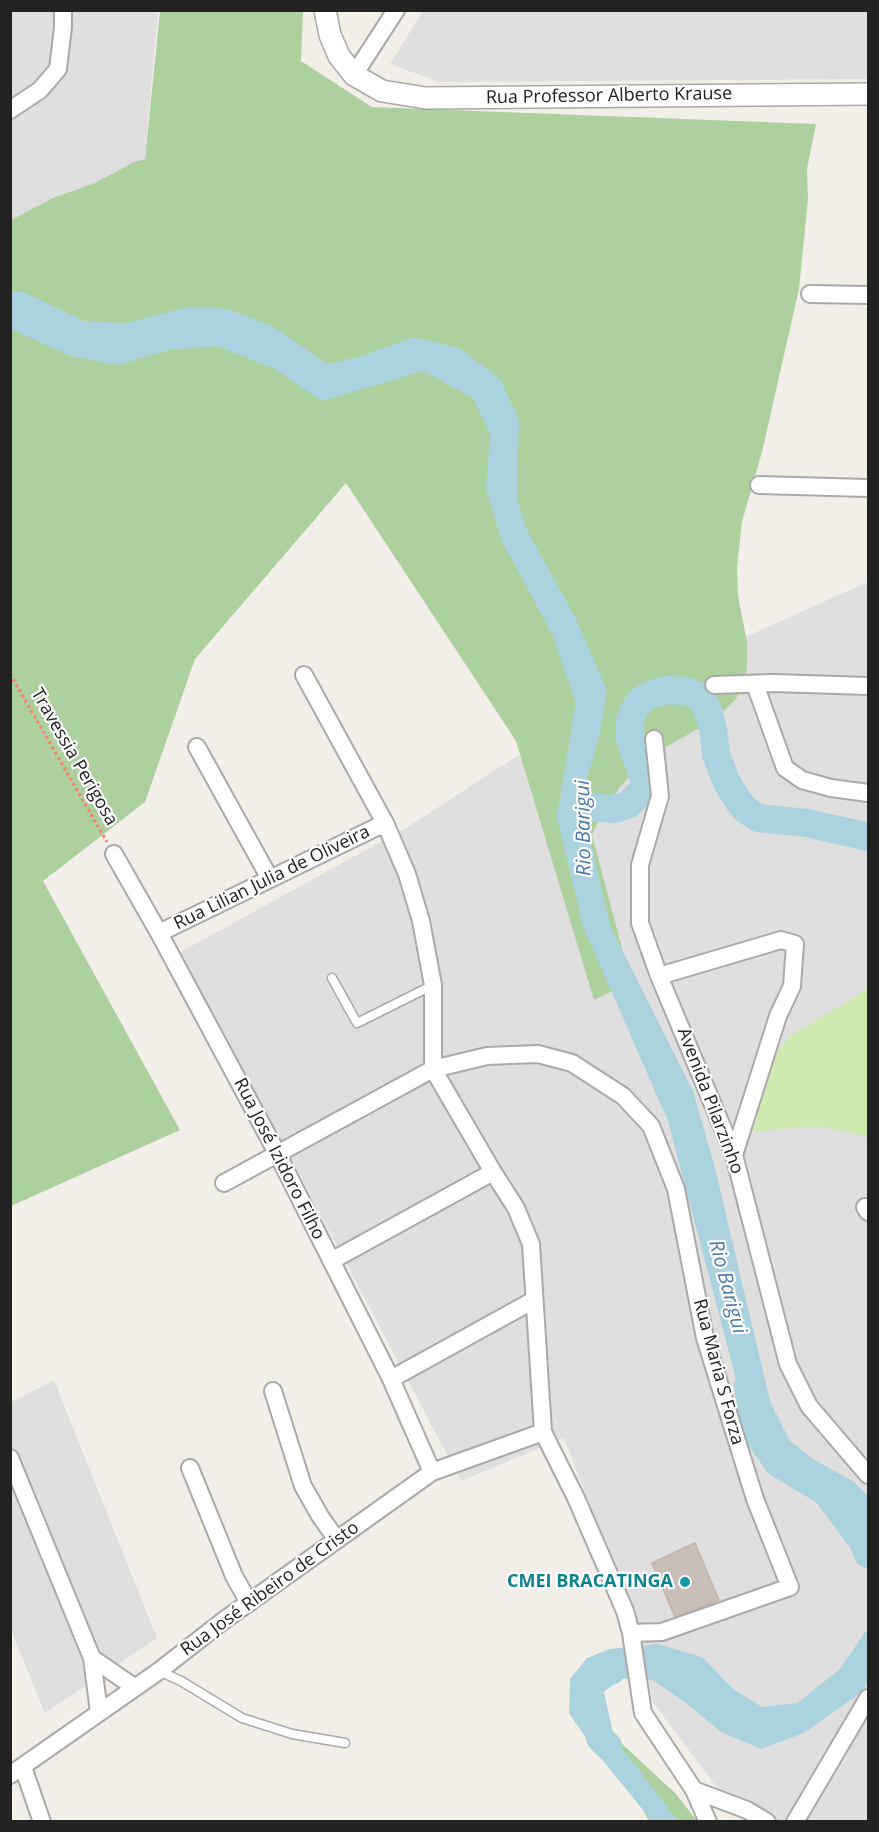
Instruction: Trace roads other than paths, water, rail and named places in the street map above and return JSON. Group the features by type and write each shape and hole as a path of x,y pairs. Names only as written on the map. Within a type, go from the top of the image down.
{"street":[{"path":"10,110 40,90 58,69 63,10"},
{"path":"325,10 330,35 339,57 354,75 396,10"},
{"name":"Rua Professor Alberto Krause","path":"354,75 382,91 426,99 868,94"},
{"path":"810,294 868,295"},
{"path":"759,485 868,488"},
{"path":"304,675 385,823 408,874 422,921 433,985 433,1070 516,1208 531,1244 543,1432 576,1498 625,1611 643,1713 694,1790 708,1821"},
{"path":"714,685 773,683 868,686"},
{"path":"755,684 784,768 802,780 831,788 868,793"},
{"name":"Avenida Pilarzinho","path":"654,739 660,796 640,865 640,923 659,976 734,1155 788,1364 809,1406 868,1475"},
{"path":"197,747 270,879"},
{"name":"Rua Lilian Julia de Oliveira","path":"159,933 385,823"},
{"name":"Rua José Izidoro Filho","path":"114,854 277,1153 391,1379 432,1472"},
{"path":"659,976 781,940 795,944 792,986 778,1016 734,1155"},
{"name":"Rua Maria S Forza","path":"433,1070 487,1056 538,1054 572,1063 623,1095 651,1126 676,1189 705,1338 755,1499 790,1587 662,1632 631,1637"},
{"path":"224,1183 433,1070"},
{"path":"331,1261 493,1172"},
{"path":"391,1379 534,1300"},
{"path":"273,1391 303,1486 337,1540"},
{"name":"Rua José Ribeiro de Cristo","path":"16,1771 159,1671 249,1603 432,1472 543,1432"},
{"path":"10,1458 92,1658 99,1712"},
{"path":"190,1468 234,1576 249,1603"},
{"path":"92,1658 134,1687"},
{"path":"795,1821 868,1698"},
{"path":"16,1771 42,1821"},
{"path":"694,1790 747,1810 767,1821"}],"lane":[{"path":"332,978 357,1023 433,985"},
{"path":"159,1671 181,1681 242,1718 292,1734 345,1743"}],"water":[{"path":"11,292 23,292 84,321 126,323 188,307 228,309 274,327 327,364 362,356 414,337 459,348 500,379 519,420 517,500 526,528 576,619 607,690 600,733 586,783 592,847 610,926 693,1091 715,1168 770,1401 790,1441 813,1459 854,1482 868,1496 868,1542 835,1490 771,1452 744,1409 668,1121 583,926 557,817 576,703 552,634 501,539 486,488 490,434 473,398 423,371 322,401 273,368 217,346 169,350 118,365 71,356 11,329"},
{"path":"868,1628 868,1681 863,1691 804,1733 761,1749 721,1732 653,1680 608,1678 586,1701 678,1821 652,1821 595,1751 569,1713 570,1679 587,1658 610,1649 658,1644 702,1657 733,1689 762,1707 797,1703 839,1670"}],"waterway":[{"path":"581,807 616,809 629,804 635,798 645,782 630,739 630,720 634,710 641,700 652,694 666,690 687,691 701,698 707,708 713,728 716,755 727,783 746,810 758,818 807,823 868,837"},
{"name":"Rio Barigui","path":"748,1386 754,1429 778,1463 826,1492 863,1542 868,1554"},
{"name":"Rio Barigui","path":"608,1746 600,1738 588,1686 611,1671"}],"place":[{"name":"CMEI BRACATINGA","path":"685,1582"}]}
